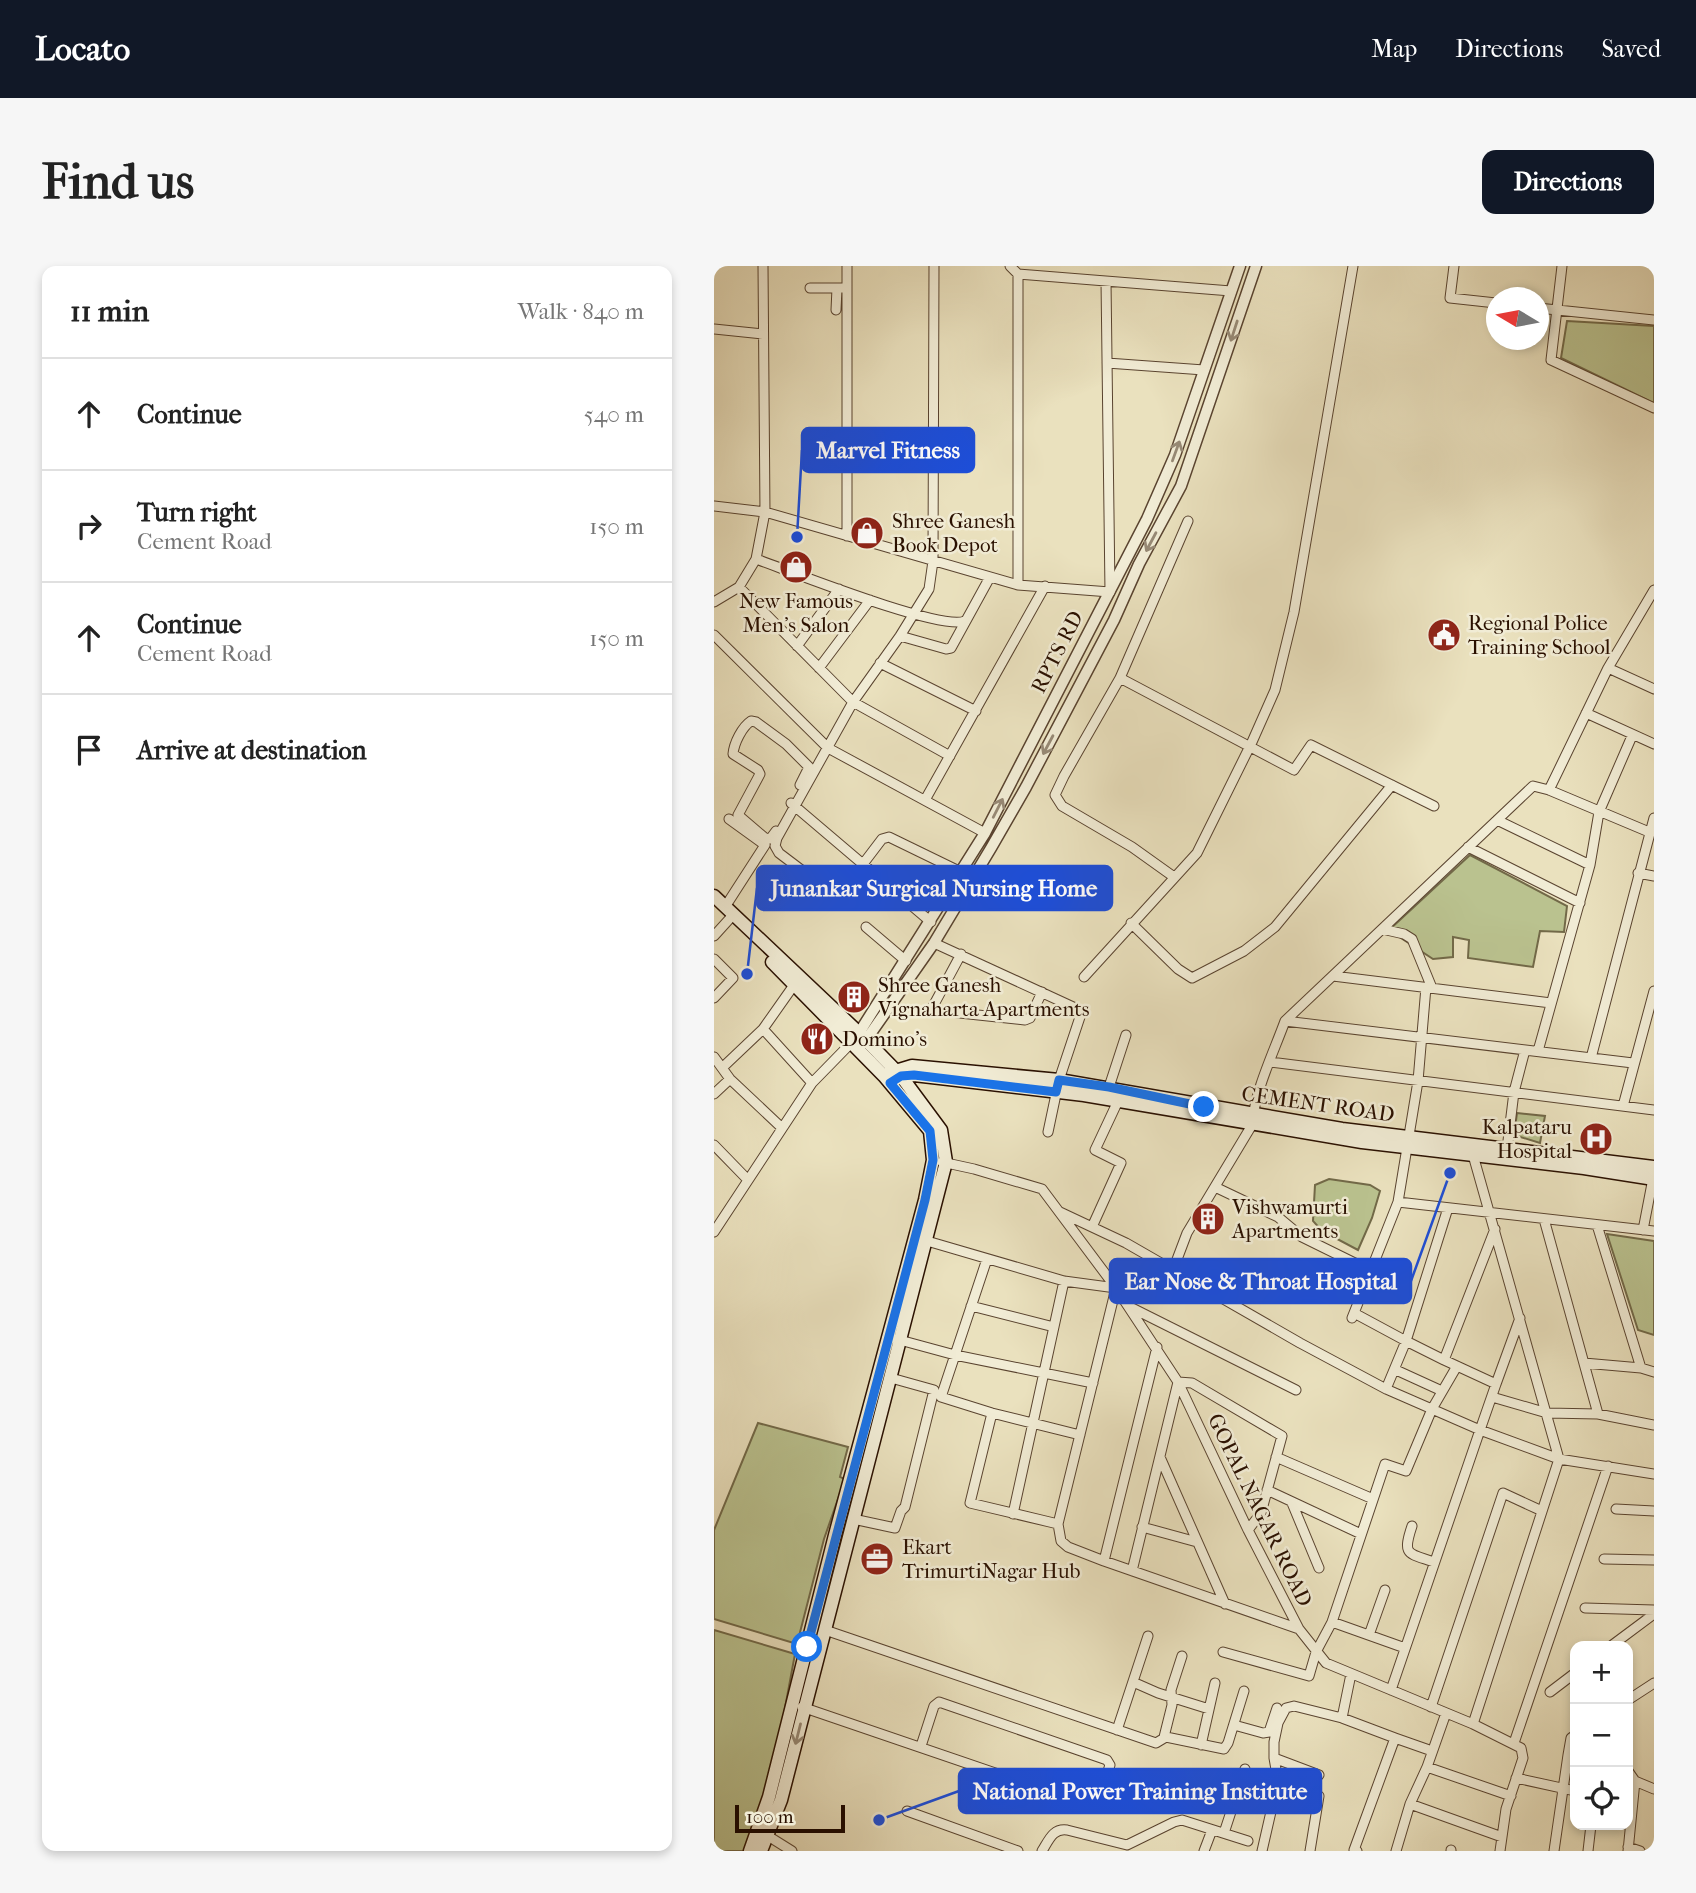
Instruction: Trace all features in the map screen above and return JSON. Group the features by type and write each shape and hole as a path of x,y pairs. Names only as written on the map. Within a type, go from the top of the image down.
{"main road":[{"path":"714,896 725,912 794,985 859,1038"},
{"path":"725,912 859,1038 942,1130 927,1241 835,1535 781,1800 761,1851"},
{"name":"CEMENT ROAD","path":"893,1076 912,1066 1058,1086 1118,1101 1408,1142 1473,1155 1653,1174"},
{"name":"CEMENT ROAD","path":"1058,1086 1109,1087 1252,1119"},
{"name":"CEMENT ROAD","path":"1408,1142 1507,1149 1653,1174"},
{"path":"750,1851 825,1630 891,1378 895,1339 925,1200 939,1161"}],"street":[{"path":"714,602 739,587 757,559 765,512 763,266"},
{"path":"836,310 846,266"},
{"path":"809,774 809,767 786,744 751,721 746,725 733,754 760,774 738,815 765,838 774,836 853,702 915,614 929,589 933,561 934,266"},
{"path":"1010,266 1018,274 1231,291"},
{"name":"RPTS RD","path":"859,1038 985,833 1147,519 1175,455 1240,266"},
{"path":"715,1226 812,1083 859,1038 934,943 1026,787 1181,486 1256,266"},
{"path":"1084,977 1197,852 1275,690 1294,612 1353,266"},
{"path":"1454,266 1450,298 1486,302"},
{"path":"1562,266 1551,360 1654,408"},
{"path":"1018,274 1018,585"},
{"path":"714,506 765,512 1018,585 1110,592 1106,281"},
{"path":"810,288 842,288"},
{"path":"842,288 847,536"},
{"path":"1549,309 1654,320"},
{"path":"714,329 763,334"},
{"path":"1107,363 1204,370"},
{"path":"1174,877 1132,847 1062,806 1055,795 1063,776 1120,678 1188,521"},
{"path":"757,559 915,614 953,624 965,621"},
{"path":"900,636 946,649 951,648 990,577"},
{"path":"925,800 1045,586"},
{"path":"739,587 853,702 950,756"},
{"path":"797,646 839,589"},
{"path":"1549,790 1608,668 1652,596"},
{"path":"819,668 870,600"},
{"path":"714,635 828,748 985,833"},
{"path":"880,663 976,710"},
{"path":"1608,668 1654,690"},
{"path":"1120,678 1294,770 1311,745 1434,806"},
{"path":"1586,713 1654,744"},
{"path":"1538,1051 1590,866 1600,812 1632,736"},
{"path":"1131,923 1178,969 1192,978 1206,972 1244,951 1275,926 1392,785"},
{"path":"1173,1270 1187,1233 1252,1119 1285,1021 1533,786 1549,790 1649,832"},
{"path":"793,804 931,922"},
{"path":"793,804 775,846 779,853 812,878"},
{"path":"793,804 931,922"},
{"path":"1591,1058 1654,818"},
{"path":"714,936 725,912 765,845 729,819"},
{"path":"1497,820 1590,866"},
{"path":"863,864 882,839 889,837 961,872"},
{"path":"1468,847 1580,903"},
{"path":"1638,873 1654,876"},
{"path":"866,927 906,961"},
{"path":"1382,929 1404,934 1412,939 1429,988 1420,1037 1418,1081 1398,1202 1353,1316 1496,1384"},
{"path":"934,943 1082,1011 1058,1086 1048,1132"},
{"path":"961,954 931,1010 1025,1020 1030,1018 1042,992"},
{"path":"714,959 733,978 714,998"},
{"path":"1333,976 1551,1003"},
{"path":"723,1066 763,1029 794,985"},
{"path":"1623,1106 1654,991"},
{"path":"1285,1021 1633,1063"},
{"path":"763,1029 812,1083"},
{"path":"1109,1087 1126,1035"},
{"path":"1507,1149 1514,1092 1525,1050"},
{"path":"714,1057 730,1079 782,1128"},
{"path":"1270,1062 1654,1110"},
{"path":"714,1094 730,1079"},
{"path":"1091,1227 1121,1163 1095,1150 1118,1101"},
{"path":"714,1145 748,1180"},
{"path":"1473,1155 1559,1459 1473,1724"},
{"name":"GOPAL NAGAR ROAD","path":"939,1161 1042,1189 1059,1211 1129,1306 1178,1382 1248,1530 1299,1629 1326,1663 1514,1743"},
{"path":"1643,1230 1653,1174"},
{"path":"1215,1187 1279,1217 1302,1237 1371,1271"},
{"path":"1398,1202 1654,1231"},
{"path":"1386,1389 1406,1341 1448,1208"},
{"path":"1059,1211 1126,1243 1386,1389 1480,1430 1559,1459 1654,1474"},
{"path":"1544,1219 1598,1414"},
{"path":"1597,1225 1641,1368"},
{"path":"1444,1360 1495,1229"},
{"path":"927,1241 1064,1281 1116,1288 1058,1524 1061,1541 1068,1547 1104,1561 1299,1629"},
{"path":"987,1259 942,1397 992,1413 1080,1435"},
{"path":"1013,1514 1064,1281"},
{"path":"971,1306 1054,1327"},
{"path":"1129,1306 1296,1390"},
{"path":"1391,1690 1520,1318"},
{"path":"895,1339 955,1355 1093,1383"},
{"path":"1104,1561 1157,1347"},
{"path":"1584,1363 1641,1368 1654,1372"},
{"path":"1223,1652 1306,1676 1311,1674 1316,1651 1332,1622 1385,1464 1406,1471 1432,1409 1457,1366"},
{"path":"1396,1370 1441,1391"},
{"path":"853,1519 894,1528 901,1510 905,1507 934,1390 891,1378"},
{"path":"1132,1571 1178,1382 1192,1383 1282,1436 1261,1513 1248,1530"},
{"path":"1492,1397 1547,1413 1598,1414 1654,1425"},
{"path":"992,1413 970,1503 1058,1524"},
{"path":"1160,1457 1225,1604"},
{"path":"1276,1457 1373,1499"},
{"path":"1500,1851 1523,1752 1514,1743 1608,1466"},
{"path":"1267,1490 1361,1534"},
{"path":"1431,1707 1503,1493 1542,1511"},
{"path":"1292,1503 1319,1568"},
{"path":"1616,1509 1654,1511"},
{"path":"1412,1526 1406,1543 1407,1549 1412,1554 1434,1562"},
{"path":"1142,1527 1197,1542"},
{"path":"1604,1559 1654,1560"},
{"path":"1369,1635 1385,1590"},
{"path":"1585,1608 1654,1612"},
{"path":"1617,1641 1654,1612"},
{"path":"1332,1622 1405,1648"},
{"path":"825,1630 1156,1743 1164,1737 1171,1690 1181,1656"},
{"path":"1117,1730 1148,1636"},
{"path":"1342,1718 1351,1674"},
{"path":"1550,1692 1570,1677"},
{"path":"1133,1682 1209,1709"},
{"path":"1201,1745 1215,1683"},
{"path":"1633,1697 1654,1683"},
{"path":"1164,1737 1224,1749 1244,1691"},
{"path":"799,1706 1092,1806 1097,1805 1110,1765 1107,1760 942,1702 933,1706 921,1746"},
{"path":"1262,1851 1278,1781 1274,1758 1278,1723 1286,1708 1293,1706 1342,1718 1432,1751"},
{"path":"1234,1725 1263,1733 1269,1732 1277,1708"},
{"path":"1396,1851 1410,1804 1427,1767 1446,1713"},
{"path":"1357,1851 1354,1850 1395,1738"},
{"path":"1274,1758 1319,1775"},
{"path":"1554,1851 1563,1788 1570,1763"},
{"path":"1427,1767 1511,1796"},
{"path":"1224,1833 1245,1769"},
{"path":"1516,1778 1570,1790"},
{"path":"1640,1851 1628,1849 1634,1781 1654,1789"},
{"path":"1310,1851 1319,1796"},
{"path":"1410,1804 1502,1837"},
{"path":"906,1811 1018,1851"},
{"path":"1042,1851 1052,1834 1062,1829 1127,1845 1174,1822 1182,1821 1248,1842"},
{"path":"1204,1851 1212,1830"},
{"path":"1588,1851 1590,1830"},
{"path":"768,1836 792,1851"}],"green space":[{"path":"1567,321 1654,326 1654,403 1561,358"},
{"path":"1470,855 1567,906 1564,932 1540,931 1533,967 1468,958 1469,940 1453,937 1453,957 1433,959 1389,930"},
{"path":"1517,1113 1545,1116 1540,1143 1514,1135"},
{"path":"1329,1179 1370,1185 1380,1191 1358,1250 1322,1231 1313,1221 1315,1185"},
{"path":"1607,1234 1654,1241 1654,1335 1638,1330"},
{"path":"758,1423 848,1447 840,1477 845,1479 824,1539 797,1644 714,1619 714,1530"},
{"path":"714,1630 795,1654 777,1751 746,1851 714,1851"}],"place":[{"name":"Shree Ganesh Book Depot","path":"867,533"},
{"name":"Marvel Fitness","path":"797,537"},
{"name":"New Famous Men's Salon","path":"796,567"},
{"name":"Regional Police Training School","path":"1444,635"},
{"name":"Junankar Surgical Nursing Home","path":"747,974"},
{"name":"Shree Ganesh Vignaharta Apartments","path":"854,997"},
{"name":"Domino's","path":"817,1039"},
{"name":"Kalpataru Hospital","path":"1596,1139"},
{"name":"Ear Nose & Throat Hospital","path":"1450,1173"},
{"name":"Vishwamurti Apartments","path":"1208,1219"},
{"name":"Ekart TrimurtiNagar Hub","path":"877,1559"},
{"name":"National Power Training Institute","path":"879,1820"}],"route":[{"path":"807,1647 925,1200 933,1160 930,1131 890,1083 901,1076 914,1075 1056,1092 1059,1080 1109,1087 1204,1107"}]}
